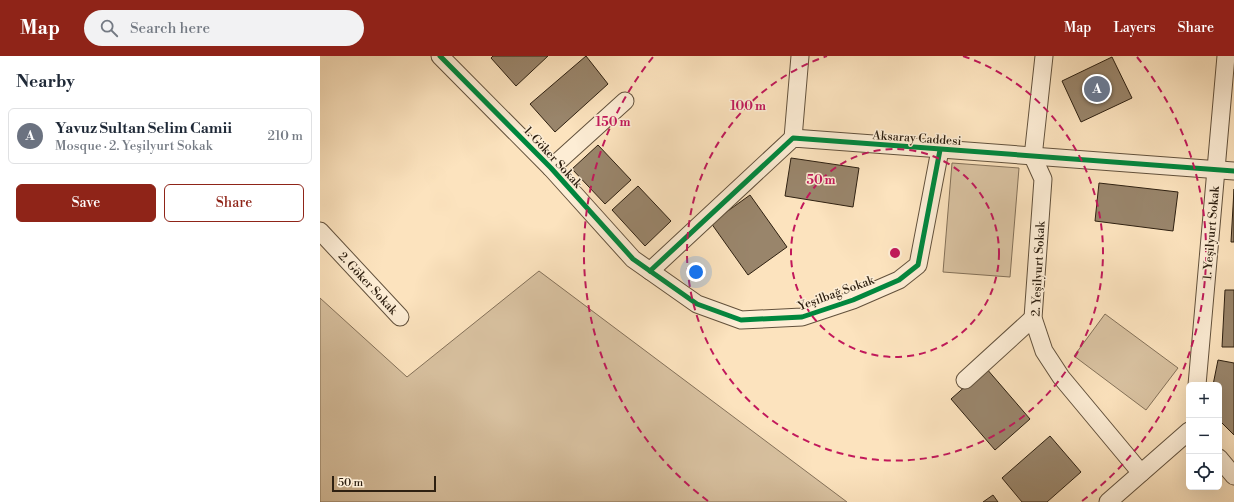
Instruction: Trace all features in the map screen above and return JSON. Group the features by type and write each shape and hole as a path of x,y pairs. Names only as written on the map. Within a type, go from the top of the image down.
{"street":[{"name":"1. Göker Sokak","path":"440,56 551,168 633,259 650,271"},
{"path":"650,271 793,138 800,56"},
{"path":"1033,157 1044,56"},
{"name":"1. Yeşilyurt Sokak","path":"1197,382 1226,56"},
{"path":"551,168 625,101"},
{"name":"Aksaray Caddesi","path":"793,138 1234,171"},
{"name":"Yeşilbağ Sokak","path":"650,271 697,304 741,320 802,317 853,300 899,280 918,265 940,150"},
{"name":"2. Yeşilyurt Sokak","path":"1033,157 1043,179 1033,318 1044,351 1060,377 1141,473"},
{"name":"2. Göker Sokak","path":"320,231 400,317"},
{"path":"965,380 1033,318"},
{"path":"1108,502 1186,434"},
{"path":"1222,462 1234,476"}],"shaded area":[{"path":"952,163 1019,168 1010,277 943,272"},
{"path":"539,271 847,502 320,502 320,298 407,377"},
{"path":"1105,314 1178,368 1146,410 1074,356"}],"building":[{"path":"493,56 548,56 516,86 491,58"},
{"path":"586,56 608,84 555,132 530,104"},
{"path":"1112,57 1132,98 1081,122 1062,81"},
{"path":"598,145 631,180 605,204 572,169"},
{"path":"791,158 859,168 853,207 785,196"},
{"path":"1099,183 1178,192 1173,231 1095,221"},
{"path":"638,186 671,221 645,246 612,210"},
{"path":"1234,189 1234,242 1231,242"},
{"path":"750,195 787,247 748,275 711,223"},
{"path":"1225,290 1234,290 1234,347 1222,347"},
{"path":"1218,360 1234,363 1234,435 1222,423 1222,382 1214,382"},
{"path":"986,368 1030,419 995,450 951,399"},
{"path":"1050,436 1081,472 1047,502 1022,502 1002,478"},
{"path":"993,495 998,502 983,502"}],"cycle path":[{"path":"440,56 551,168 633,259 697,304 741,320 802,317 853,300 899,280 918,265 940,150"},
{"path":"650,271 793,138 1234,171"}],"place":[{"name":"Yavuz Sultan Selim Camii","path":"1097,89"}]}
